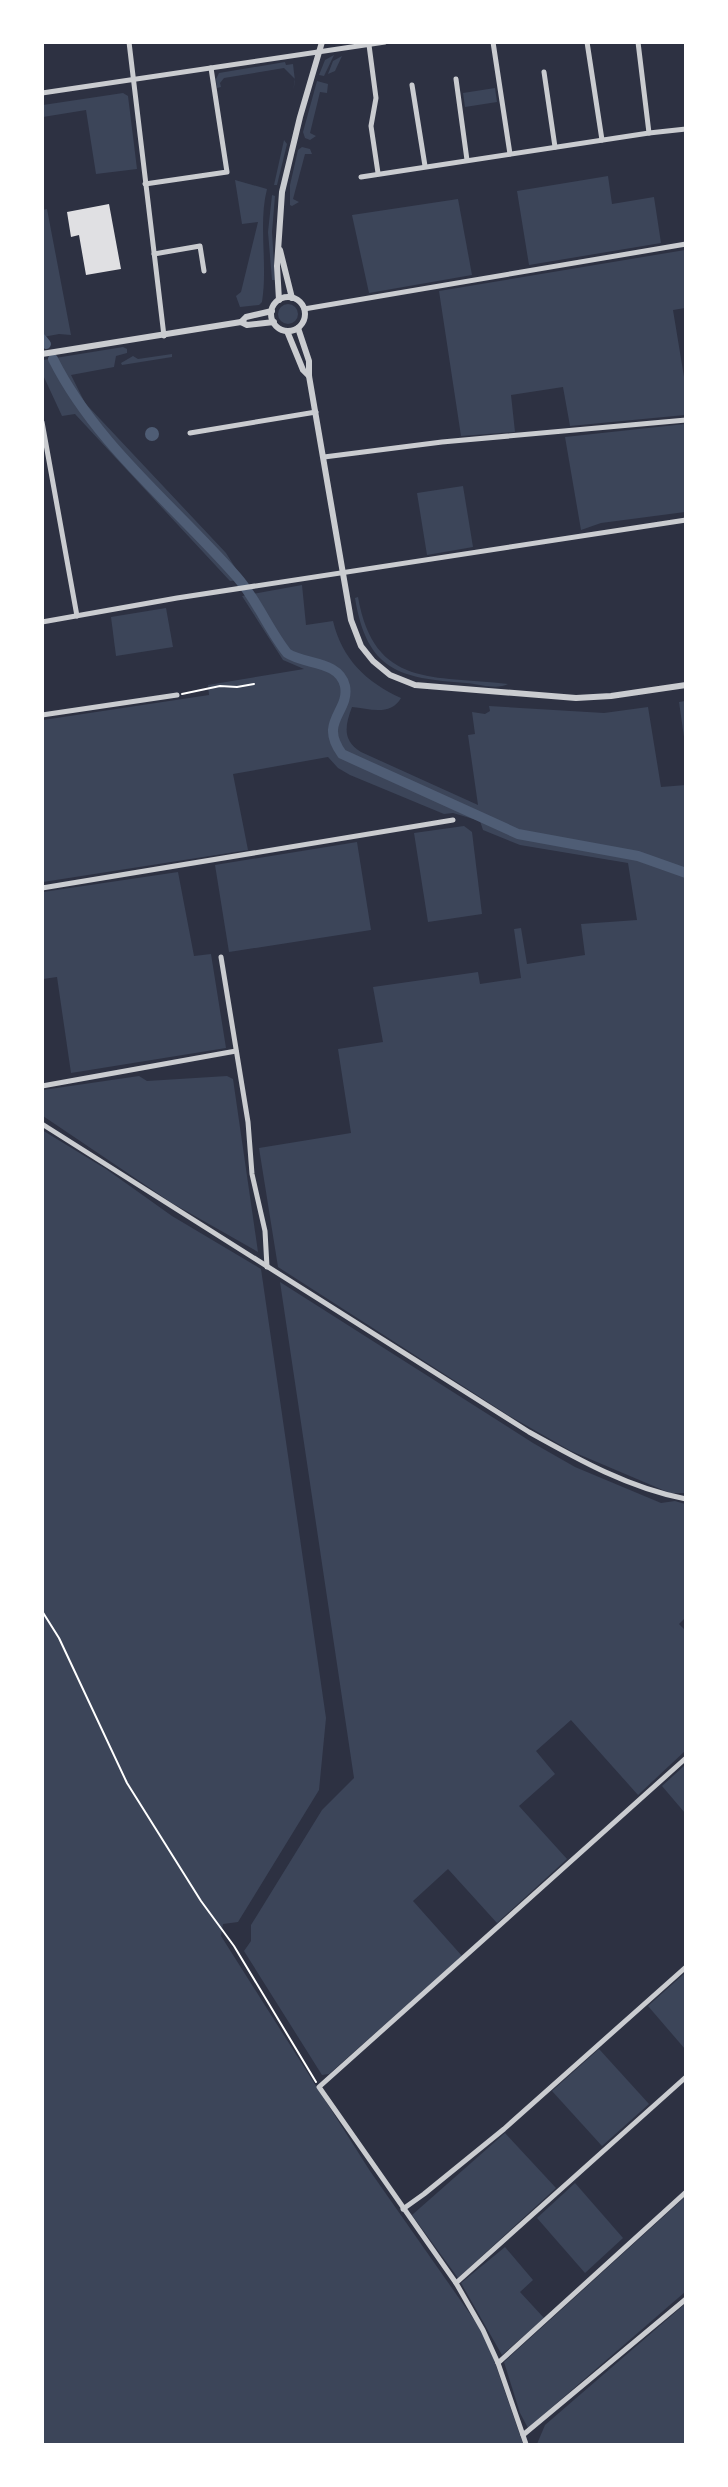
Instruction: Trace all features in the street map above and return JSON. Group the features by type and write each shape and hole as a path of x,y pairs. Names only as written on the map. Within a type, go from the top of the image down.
{"street":[{"path":"128,42 164,336"},
{"path":"42,354 164,336 241,322 246,318 272,312 280,300 277,266 279,247 278,219 283,186 322,42"},
{"path":"42,93 319,52 352,45 385,42"},
{"path":"493,42 510,154"},
{"path":"587,42 602,140"},
{"path":"638,42 649,133"},
{"path":"368,45 376,98 371,126 378,173"},
{"path":"145,184 227,172 211,68"},
{"path":"544,72 555,147"},
{"path":"456,79 468,160"},
{"path":"412,85 424,166"},
{"path":"362,177 424,166 686,129"},
{"path":"304,309 686,244"},
{"path":"154,254 200,246 204,271"},
{"path":"279,247 292,298"},
{"path":"272,312 277,327 287,331 298,328 304,320 304,309 298,300 292,298 280,300"},
{"path":"241,322 247,325 274,322"},
{"path":"298,328 309,361 309,376 351,620 361,646 381,669 406,682 432,688 576,698 611,696 686,685"},
{"path":"287,331 303,370 309,376"},
{"path":"190,433 316,412"},
{"path":"324,457 442,442 686,420"},
{"path":"42,422 77,616"},
{"path":"42,622 239,588 686,520"},
{"path":"42,715 177,695"},
{"path":"42,888 453,820"},
{"path":"221,957 248,1122 252,1174 265,1231 267,1267"},
{"path":"42,1086 236,1051"},
{"path":"42,1124 486,1406 569,1454 622,1480 673,1497 686,1499"},
{"path":"526,2444 498,2363 483,2330 456,2283 319,2087 500,1927 686,1758"},
{"path":"403,2209 504,2129 686,1967"},
{"path":"456,2283 686,2077"},
{"path":"498,2363 686,2192"},
{"path":"523,2435 686,2299"}],"path":[{"path":"177,695 220,686 237,687 254,684"},
{"path":"42,1611 67,1654 127,1783 201,1901 234,1946 319,2087"}],"shaded area":[{"path":"334,55 324,76 319,75 325,60"},
{"path":"342,56 335,71 328,74 333,61"},
{"path":"285,62 286,65 293,64 295,79 284,68 224,78 220,83 221,87 217,88 216,79 219,73"},
{"path":"317,81 328,84 327,93 320,92 310,133 316,136 310,140 305,138 303,132"},
{"path":"495,88 497,102 465,107 463,93"},
{"path":"123,93 128,96 137,169 96,174 86,110 43,117 43,105"},
{"path":"284,140 287,144 277,185 274,185"},
{"path":"302,147 310,149 312,154 305,154 293,199 299,202 292,206 290,205 290,185 298,150"},
{"path":"608,176 612,204 654,197 661,243 529,265 517,191"},
{"path":"235,180 267,189 263,216 264,288 262,302 259,305 240,307 236,296 241,292 258,222 242,224"},
{"path":"272,195 275,196 272,232 275,280 272,280 268,232"},
{"path":"458,199 472,275 369,293 352,215"},
{"path":"47,209 71,335 59,334 43,337 42,210"},
{"path":"685,250 685,308 673,310 685,383 685,415 570,426 563,387 511,395 515,432 461,436 439,291"},
{"path":"288,304 295,307 298,314 295,321 288,324 281,321 278,314 281,307"},
{"path":"123,347 127,349 127,353 116,356 114,367 71,375 85,403 226,553 243,580 230,581 75,414 62,416 43,375 43,360"},
{"path":"172,354 172,357 122,365 121,363 133,356 138,359"},
{"path":"685,424 685,512 601,523 581,530 565,437"},
{"path":"149,427 155,427 159,434 155,441 149,441 145,437 145,431"},
{"path":"463,486 473,547 427,555 417,493"},
{"path":"302,585 306,625 333,621 342,647 357,668 377,685 401,698 397,704 386,709 373,710 352,707 347,726 348,737 351,743 361,752 478,805 468,735 475,734 472,712 485,714 490,711 489,706 604,713 648,707 661,787 686,785 685,1493 670,1493 571,1451 508,1415 278,1267 259,1148 351,1133 338,1049 383,1042 373,987 478,972 480,984 521,978 514,929 521,928 527,964 585,955 581,924 637,920 628,863 520,845 483,830 480,821 453,813 444,814 350,775 338,768 328,757 233,774 248,850 43,882 43,720 209,695 208,685 304,669 283,660 242,596"},
{"path":"358,597 366,627 378,648 393,663 411,672 432,677 508,684 493,687 422,678 390,666 378,656 368,641 360,622 355,598"},
{"path":"166,608 173,647 116,656 111,617"},
{"path":"686,701 685,744 679,702"},
{"path":"464,826 472,832 482,914 428,922 414,833"},
{"path":"357,842 371,930 229,952 215,865"},
{"path":"178,872 194,956 211,954 226,1048 71,1073 57,977 43,979 43,892"},
{"path":"139,1076 147,1081 227,1076 233,1079 258,1252 172,1203 43,1116 43,1090"},
{"path":"42,1130 106,1169 172,1216 261,1269 326,1718 319,1790 238,1922 223,1924 221,1936 370,2171 482,2331 523,2444 43,2444"},
{"path":"280,1282 533,1443 575,1467 661,1503 675,1501 685,1504 685,1618 679,1624 686,1631 685,1751 638,1795 571,1720 536,1751 555,1774 519,1806 567,1859 497,1923 448,1869 413,1901 462,1956 329,2074 322,2075 244,1951 251,1941 251,1925 322,1810 354,1778"},
{"path":"685,1765 685,1813 662,1786"},
{"path":"685,1973 685,2049 648,2006"},
{"path":"599,2049 649,2104 602,2146 552,2091"},
{"path":"505,2133 556,2188 458,2278 412,2215"},
{"path":"575,2183 623,2238 585,2273 537,2218"},
{"path":"685,2197 685,2292 528,2428 520,2413 504,2362"},
{"path":"505,2247 533,2280 520,2292 544,2318 502,2355 461,2283"},
{"path":"685,2304 685,2444 537,2444 545,2425"}],"building":[{"path":"109,204 121,269 86,275 79,235 71,237 67,212"}],"waterway":[{"path":"42,339 46,344"},
{"path":"53,359 91,419 114,447 237,577 287,653 302,660 328,667 341,678 345,686 345,695 336,717 333,733 335,743 342,754 518,834 638,856 686,873"}]}
